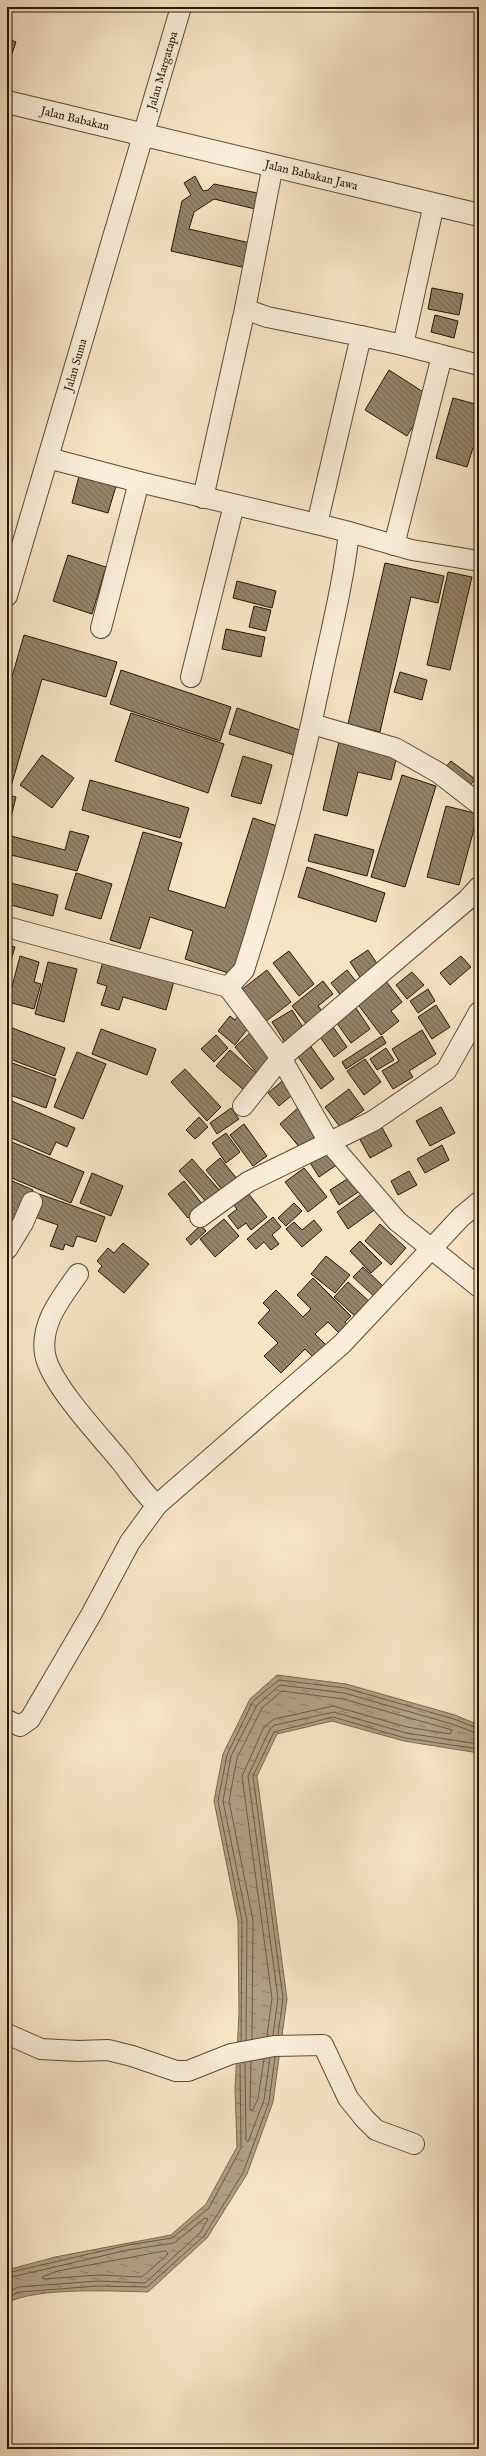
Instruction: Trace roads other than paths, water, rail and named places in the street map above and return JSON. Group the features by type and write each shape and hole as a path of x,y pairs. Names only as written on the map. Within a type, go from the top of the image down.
{"street":[{"name":"Jalan Margatapa","path":"144,134 181,7"},
{"name":"Jalan Babakan","path":"7,102 144,134"},
{"name":"Jalan Babakan Jawa","path":"144,134 479,215"},
{"name":"Jalan Suma","path":"7,596 15,539 48,458 144,134"},
{"path":"203,498 245,309 273,165"},
{"path":"403,345 434,204"},
{"path":"245,309 267,317 403,345 479,365"},
{"path":"317,524 361,336"},
{"path":"394,545 442,356"},
{"path":"48,458 203,498 349,532 394,545 479,561"},
{"path":"101,628 138,482"},
{"path":"191,678 234,505"},
{"path":"228,987 244,970 287,827 312,724 345,565 349,532"},
{"path":"312,724 395,748 439,773 479,804"},
{"path":"243,1106 281,1058 456,910 479,887"},
{"path":"7,927 228,987 281,1058 330,1142 397,1221 434,1249 479,1287"},
{"path":"200,1217 248,1182 373,1121 446,1071 479,1012"},
{"path":"7,1249 23,1223 32,1202"},
{"path":"7,1720 20,1726 30,1719 92,1613 130,1542 157,1505 342,1344 434,1249 461,1217 479,1202"},
{"path":"78,1274 53,1313 48,1325 45,1354 51,1370 87,1423 157,1505"},
{"path":"7,2034 41,2049 108,2050 132,2056 176,2071 188,2071 231,2054 274,2046 317,2044 326,2048 348,2098 364,2118 376,2130 414,2144"}],"water":[{"path":"277,1675 346,1684 455,1715 479,1725 479,1753 404,1741 332,1721 277,1734 257,1776 287,1999 273,2102 247,2174 207,2238 148,2292 55,2292 36,2294 7,2303 7,2270 55,2257 171,2235 206,2204 237,2147 235,2090 239,2014 238,1921 214,1801 223,1754 250,1699"}]}
